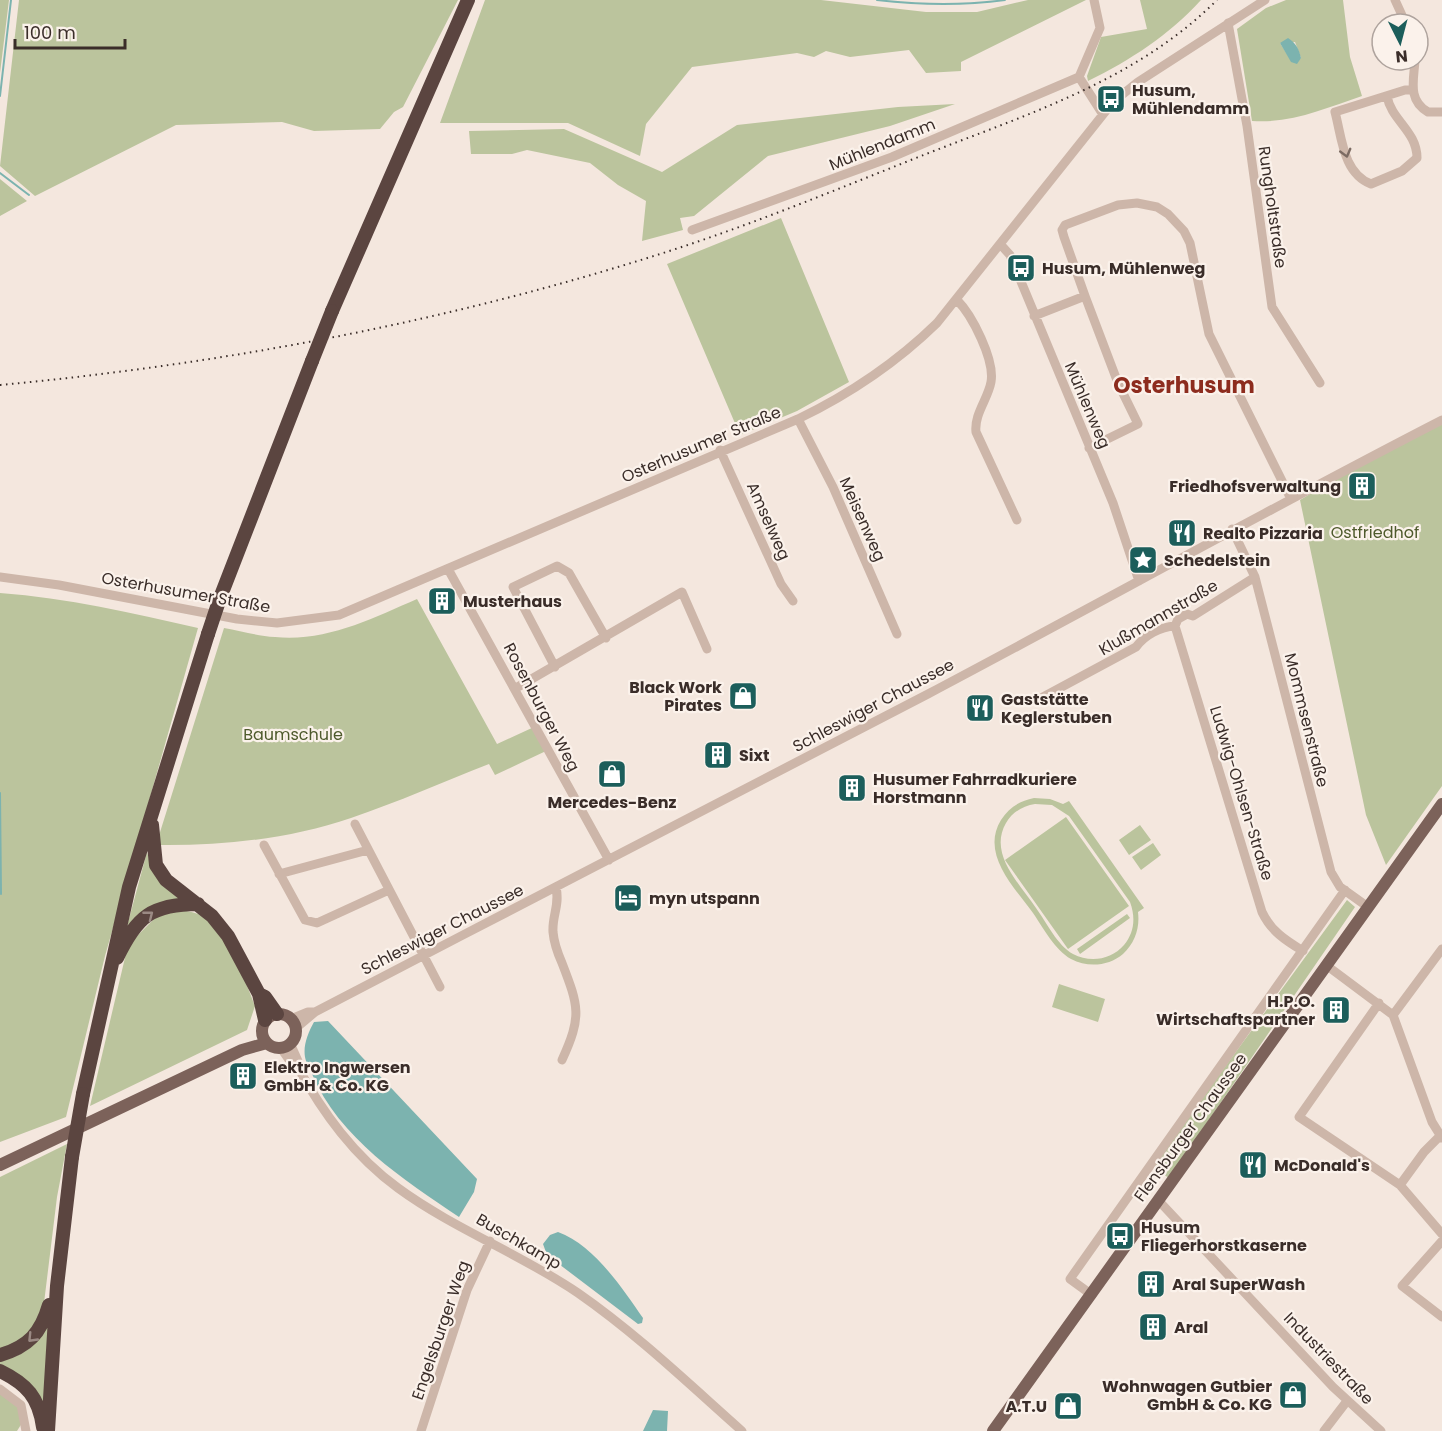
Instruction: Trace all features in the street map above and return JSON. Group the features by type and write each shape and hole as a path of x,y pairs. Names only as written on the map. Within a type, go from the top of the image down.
{"highway":[{"path":"48,1431 58,1265 82,1094 106,981 153,805 220,598 312,361 468,0"},
{"path":"153,805 152,845 156,866 166,880 198,904 228,936 271,1017"},
{"path":"106,981 125,942 145,916 160,907 198,904"},
{"path":"0,1355 21,1348 33,1339 43,1325 58,1265"},
{"path":"0,1371 26,1385 35,1397 43,1431"}],"main road":[{"name":"Flensburger Chaussee","path":"993,1431 1442,804"},
{"path":"0,1165 242,1050 244,1044 275,1042 294,1024 271,1017 275,1042"}],"street":[{"path":"1094,0 1100,28 1079,77 1102,113"},
{"name":"Osterhusumer Straße","path":"4,578 59,585 237,619 277,623 339,615 720,450 798,419 854,389 914,346 957,300 1102,113 1138,82 1265,0"},
{"name":"Rungholtstraße","path":"1228,22 1247,126 1272,307 1320,383"},
{"path":"1414,72 1412,90 1416,102 1424,110 1442,112"},
{"name":"Mühlendamm","path":"692,230 892,157 1079,77"},
{"path":"1388,96 1389,108 1410,132 1417,146 1417,158 1402,171 1371,184 1360,180 1349,167 1335,112 1388,96 1412,90"},
{"path":"1089,448 1138,424 1118,383 1062,230 1065,225 1118,205 1137,203 1157,207 1176,222 1190,243 1209,334 1290,497"},
{"name":"Mühlenweg","path":"1001,244 1010,255 1113,503 1139,580"},
{"path":"1034,316 1085,296"},
{"path":"957,300 966,310 981,339 992,371 991,383 977,418 976,432 1017,520"},
{"name":"Meisenweg","path":"798,419 833,487 897,634"},
{"name":"Schleswiger Chaussee","path":"294,1024 1182,559 1290,497 1442,420"},
{"name":"Amselweg","path":"720,450 781,584 793,602"},
{"name":"Mommsenstraße","path":"1232,529 1255,577 1331,872 1337,883 1368,907"},
{"path":"555,667 513,587 557,566 569,573 606,638"},
{"name":"Rosenburger Weg","path":"448,569 516,688 609,860"},
{"name":"Klußmannstraße","path":"1043,698 1136,647 1142,639 1165,627 1175,626 1178,619 1188,614 1194,616 1255,577"},
{"path":"516,688 682,592 707,649"},
{"name":"Ludwig-Ohlsen-Straße","path":"1175,626 1262,912 1268,926 1303,951"},
{"path":"355,824 440,987"},
{"path":"264,845 305,920 317,922 389,890"},
{"path":"279,874 368,850"},
{"path":"556,887 559,900 553,932 556,948 575,997 577,1017 575,1033 562,1060"},
{"name":"Flensburger Chaussee","path":"1092,1295 1070,1279 1345,890"},
{"path":"1393,1015 1442,949"},
{"path":"1326,965 1393,1015 1441,1137 1424,1152 1400,1185"},
{"path":"1379,1003 1299,1117 1400,1185 1442,1234"},
{"name":"Buschkamp","path":"275,1042 292,1064 297,1066 326,1116 366,1160 396,1187 578,1293 678,1372 742,1431"},
{"name":"Industriestraße","path":"1158,1200 1347,1401 1380,1431"},
{"name":"Engelsburger Weg","path":"420,1431 467,1290 490,1241"},
{"path":"1442,1241 1402,1286 1442,1317"},
{"path":"0,1389 21,1405 26,1431"},
{"path":"1324,1431 1347,1401"}],"green space":[{"path":"0,0 9,0 0,73"},
{"path":"19,0 458,0 403,107 394,112 380,129 314,131 282,122 176,125 35,196 0,166"},
{"path":"485,0 821,0 926,12 977,12 1028,0 1086,0 961,62 961,71 926,73 909,50 850,57 826,51 814,57 797,53 692,67 646,124 640,156 568,123 440,123"},
{"path":"1140,0 1201,0 1149,46 1088,81 1087,76 1101,37 1147,29"},
{"path":"1286,0 1343,0 1350,57 1362,96 1294,118 1252,121 1237,29 1266,8","holes":["1295,42 1301,58 1292,62 1280,43"]},
{"path":"955,104 890,126 768,156 694,216 680,218 683,230 642,241 646,201 618,185 590,163 527,150 512,154 471,154 469,131 564,129 662,172 737,125 898,107"},
{"path":"0,179 27,201 0,216"},
{"path":"781,218 849,382 797,411 740,435 667,264"},
{"name":"Ostfriedhof","path":"1442,423 1442,786 1386,865 1366,815 1300,500 1352,469"},
{"path":"0,593 75,602 198,628 105,956 66,1117 0,1142"},
{"name":"Baumschule","path":"417,599 497,744 534,727 546,751 495,775 489,764 369,812 304,831 255,840 156,845 224,628 256,635 294,638 312,636 348,627"},
{"path":"1034,798 1050,799 1063,804 1069,801 1144,908 1138,912 1134,940 1123,954 1111,961 1091,965 1078,962 1065,955 1050,939 1002,870 995,845 996,833 1001,820 1015,805","holes":["1031,805 1052,805 1069,816 1130,902 1133,919 1130,935 1119,950 1107,957 1093,959 1080,957 1067,950 1015,879 1003,857 1001,835 1011,816 1018,810"]},
{"path":"1066,817 1129,906 1068,949 1005,860"},
{"path":"1140,825 1151,840 1129,855 1119,840"},
{"path":"1153,843 1161,855 1141,870 1132,857"},
{"path":"147,852 151,867 187,901 126,930"},
{"path":"1347,900 1355,907 1169,1178 1155,1169 1156,1161"},
{"path":"182,910 205,918 216,928 230,949 255,1006 247,1030 90,1106 128,945 161,912"},
{"path":"1127,914 1130,918 1080,954 1077,949"},
{"path":"1059,984 1105,999 1098,1022 1052,1007"},
{"path":"67,1144 57,1197 44,1303 31,1333 18,1343 0,1349 0,1177"},
{"path":"50,1318 45,1411 0,1368 0,1359 25,1351 41,1334"},
{"path":"0,1392 18,1407 22,1423 17,1431 0,1431"}],"water":[{"path":"1288,38 1299,52 1301,58 1297,64 1291,62 1280,43"},
{"path":"328,1021 477,1179 474,1192 459,1217 375,1156 356,1138 324,1097 306,1061 305,1048 314,1022"},
{"path":"558,1232 571,1238 595,1257 626,1294 643,1318 642,1323 638,1324 547,1255 543,1244 550,1235"},
{"path":"653,1410 668,1411 667,1431 643,1431"}],"waterway":[{"path":"0,96 11,0"},
{"path":"877,0 941,4 1005,0"},
{"path":"0,173 29,195"},
{"path":"0,793 1,894"}],"railway":[{"path":"0,385 168,365 334,337 498,300 660,254 792,207 1078,93 1151,53 1217,0"}],"place":[{"name":"Husum, Mühlendamm","path":"1111,99"},
{"name":"Husum, Mühlenweg","path":"1021,268"},
{"name":"Friedhofsverwaltung","path":"1362,486"},
{"name":"Realto Pizzaria","path":"1182,533"},
{"name":"Schedelstein","path":"1143,560"},
{"name":"Musterhaus","path":"442,601"},
{"name":"Black Work Pirates","path":"743,696"},
{"name":"Gaststätte Keglerstuben","path":"980,708"},
{"name":"Sixt","path":"718,755"},
{"name":"Mercedes-Benz","path":"612,774"},
{"name":"Husumer Fahrradkuriere Horstmann","path":"852,788"},
{"name":"myn utspann","path":"628,898"},
{"name":"H.P.O. Wirtschaftspartner","path":"1336,1010"},
{"name":"Elektro Ingwersen GmbH & Co. KG","path":"243,1076"},
{"name":"McDonald's","path":"1253,1165"},
{"name":"Husum Fliegerhorstkaserne","path":"1120,1236"},
{"name":"Aral SuperWash","path":"1151,1284"},
{"name":"Aral","path":"1153,1327"},
{"name":"Wohnwagen Gutbier GmbH & Co. KG","path":"1293,1395"},
{"name":"A.T.U","path":"1068,1406"}],"district":[{"name":"Osterhusum","path":"1184,385"}]}
